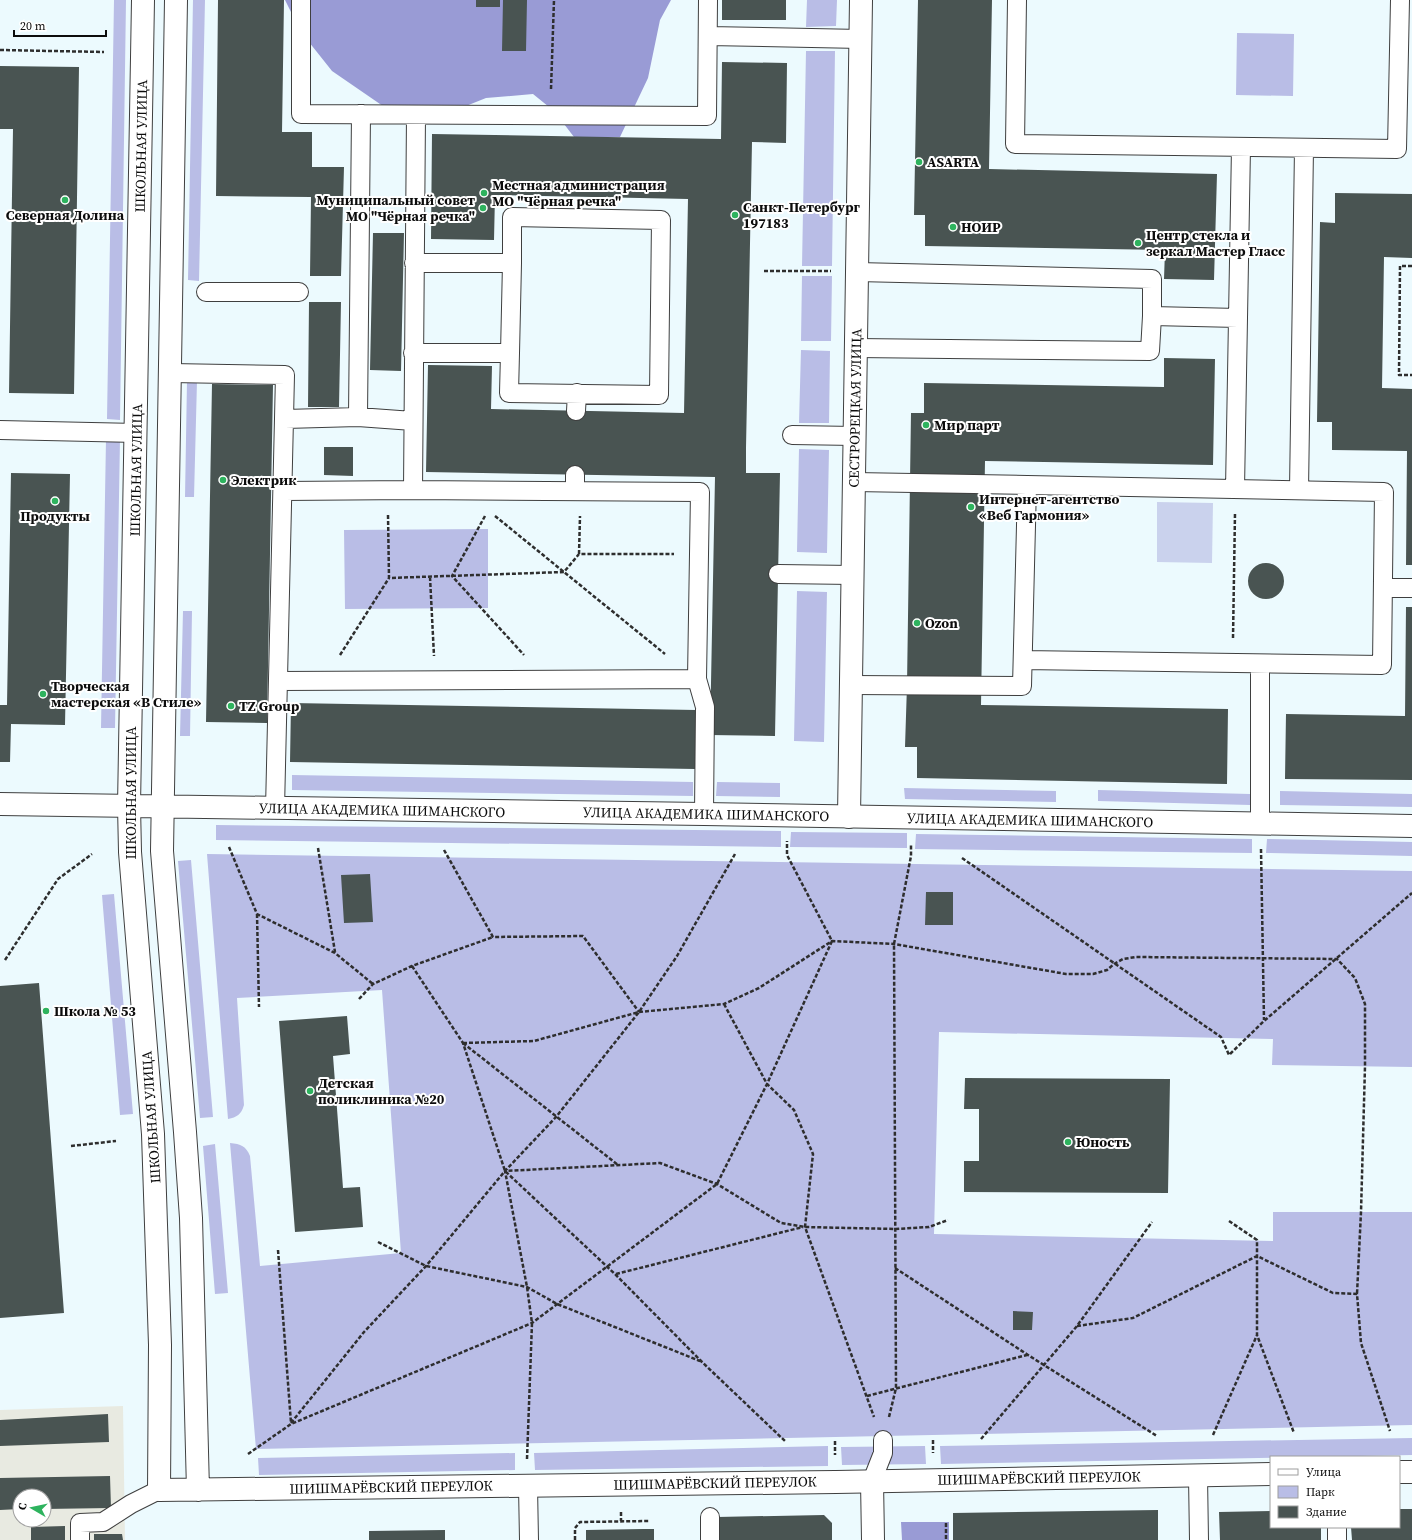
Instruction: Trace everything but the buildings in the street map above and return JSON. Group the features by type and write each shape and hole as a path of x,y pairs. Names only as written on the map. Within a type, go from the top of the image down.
{"street":[{"name":"ШКОЛЬНАЯ УЛИЦА","path":"143,0 137,433 129,806 130,852 153,1134 160,1345 159,1490"},
{"path":"176,0 162,851 186,1132 195,1343 198,1490"},
{"name":"СЕСТРОРЕЦКАЯ УЛИЦА","path":"849,817 861,0"},
{"name":"УЛИЦА АКАДЕМИКА ШИМАНСКОГО","path":"0,804 1412,826"},
{"path":"1400,1472 1412,1472"},
{"name":"ШИШМАРЁВСКИЙ ПЕРЕУЛОК","path":"159,1490 528,1486 1270,1474"},
{"path":"872,1481 873,1540"}],"lane":[{"path":"301,0 301,114 550,116 707,116 708,0"},
{"path":"1017,0 1015,144 1397,149 1405,54 1400,0"},
{"path":"708,36 861,39"},
{"path":"358,417 361,114"},
{"path":"413,490 416,115"},
{"path":"1235,489 1241,147"},
{"path":"1298,490 1304,148"},
{"path":"512,217 661,220 659,395 576,402 509,392 512,263 512,217"},
{"path":"414,263 512,263"},
{"path":"856,348 1150,351 1152,316 1152,279 857,272"},
{"path":"206,292 299,292"},
{"path":"1152,316 1238,318"},
{"path":"413,353 510,353"},
{"path":"171,373 285,375 275,809"},
{"path":"285,419 358,417 413,421"},
{"path":"0,430 137,433"},
{"path":"792,435 855,436"},
{"path":"854,482 1384,492 1382,665 1023,660"},
{"path":"283,491 469,491 575,483 700,492 699,554 706,572 697,679 705,707 704,814"},
{"path":"851,685 1022,686 1027,485"},
{"path":"778,574 853,575"},
{"path":"1383,588 1412,588"},
{"path":"1260,664 1260,824"},
{"path":"278,681 697,679"},
{"path":"872,1481 883,1453 883,1440"},
{"path":"1198,1476 1199,1540"},
{"path":"528,1486 529,1540"},
{"path":"80,1540 80,1523 102,1522 131,1504 159,1490"},
{"path":"710,1517 710,1540"},
{"path":"1337,1528 1337,1540"}],"path":[{"path":"550,116 554,0"},
{"path":"0,50 104,52"},
{"path":"1412,266 1400,266 1399,375 1412,375"},
{"path":"764,271 857,272"},
{"path":"389,578 564,572 579,554 580,512 575,483"},
{"path":"1232,663 1235,489"},
{"path":"469,491 489,511 697,679"},
{"path":"452,576 489,511"},
{"path":"324,680 389,578 388,530"},
{"path":"579,554 699,554"},
{"path":"452,576 547,680"},
{"path":"430,577 435,680"},
{"path":"786,840 787,855 832,941"},
{"path":"883,1440 896,1388 894,1268 894,944 911,843"},
{"path":"229,847 257,914 259,1007"},
{"path":"318,848 335,953"},
{"path":"444,850 493,937"},
{"path":"5,960 58,879 92,854"},
{"path":"291,1424 364,1332 426,1266 505,1171 556,1117 639,1012 677,956 735,854"},
{"path":"962,858 1221,1037 1229,1055 1264,1021 1412,893"},
{"path":"1261,861 1264,1021"},
{"path":"257,914 335,953 373,984"},
{"path":"359,999 373,984 412,966 493,937 583,936 639,1012"},
{"path":"248,1454 291,1424 532,1323 717,1184 767,1084 832,941"},
{"path":"463,1043 534,1040 639,1012 724,1004 759,988 832,941 894,944 1066,974 1093,974 1107,970 1123,959 1136,957 1337,959 1355,978 1365,1004 1365,1066 1357,1294 1361,1343 1390,1431"},
{"path":"412,966 463,1043 505,1171 527,1287 532,1323 526,1449 528,1486"},
{"path":"724,1004 767,1084 794,1110 813,1154 805,1227 883,1440"},
{"path":"463,1043 618,1165"},
{"path":"72,1146 116,1141"},
{"path":"505,1171 660,1163 717,1184 781,1223 805,1227 895,1228 929,1227 948,1220"},
{"path":"505,1171 607,1266 702,1362 786,1442"},
{"path":"1229,1221 1257,1240 1257,1335 1294,1433"},
{"path":"981,1439 1077,1326 1152,1222"},
{"path":"616,1275 805,1227"},
{"path":"378,1242 426,1266 527,1287 557,1304 702,1362"},
{"path":"278,1250 291,1424"},
{"path":"1257,1256 1334,1293 1357,1294"},
{"path":"1077,1326 1133,1318 1257,1256"},
{"path":"894,1268 1157,1436"},
{"path":"1213,1435 1257,1335"},
{"path":"867,1396 1028,1355"},
{"path":"575,1540 575,1528 580,1522 650,1521"},
{"path":"946,1523 946,1540"}],"shaded area":[{"path":"285,0 671,0 660,20 648,78 620,137 574,137 554,111 533,94 486,98 456,110 396,115 332,71 301,32"},
{"path":"1157,502 1213,503 1212,563 1157,562"},
{"path":"123,1406 125,1540 0,1540 0,1410"},
{"path":"901,1522 949,1522 949,1540 902,1540"}],"green space":[{"path":"114,0 126,0 120,420 107,419"},
{"path":"193,0 205,0 199,281 188,280"},
{"path":"807,0 837,0 836,26 806,27"},
{"path":"1237,33 1294,34 1293,96 1236,95"},
{"path":"806,51 835,51 832,266 802,266"},
{"path":"802,276 832,276 831,341 801,341"},
{"path":"801,350 830,351 829,423 799,423"},
{"path":"187,381 197,381 194,497 185,497"},
{"path":"106,439 120,439 115,728 101,728"},
{"path":"799,449 829,450 827,553 797,552"},
{"path":"488,529 488,608 345,609 344,530"},
{"path":"797,591 827,592 824,742 794,741"},
{"path":"183,611 192,611 190,736 180,736"},
{"path":"292,775 693,782 693,796 292,790"},
{"path":"717,782 780,783 780,797 716,796"},
{"path":"904,788 1056,791 1056,802 905,799"},
{"path":"1098,790 1250,794 1250,805 1098,801"},
{"path":"1280,791 1412,794 1412,807 1280,805"},
{"path":"216,825 781,831 781,847 216,840"},
{"path":"791,832 907,833 907,848 790,847"},
{"path":"916,834 1252,839 1252,853 915,849"},
{"path":"1267,839 1412,842 1412,856 1266,853"},
{"path":"207,854 1412,871 1412,1067 1272,1065 1273,1039 939,1032 934,1234 1273,1241 1273,1212 1412,1212 1412,1425 256,1449 230,1143 243,1146 250,1156 260,1266 401,1253 382,990 237,998 244,1105 242,1111 238,1115 228,1119"},
{"path":"191,860 213,1117 200,1118 178,861"},
{"path":"114,894 133,1114 120,1115 102,895"},
{"path":"215,1144 228,1293 215,1294 203,1146"},
{"path":"1412,1438 1412,1455 1270,1456 1270,1458 941,1464 940,1446"},
{"path":"828,1446 828,1466 535,1470 534,1453"},
{"path":"925,1446 926,1464 842,1465 841,1447"},
{"path":"515,1453 515,1470 259,1475 258,1458"}],"place":[{"name":"ASARTA","path":"919,162"},
{"name":"Местная администрация МО \"Чёрная речка\"","path":"484,193"},
{"name":"Северная Долина","path":"65,200"},
{"name":"Муниципальный совет МО \"Чёрная речка\"","path":"483,208"},
{"name":"Санкт-Петербург 197183","path":"735,215"},
{"name":"НОИР","path":"953,227"},
{"name":"Центр стекла и зеркал Мастер Гласс","path":"1138,243"},
{"name":"Мир парт","path":"926,425"},
{"name":"Электрик","path":"223,480"},
{"name":"Продукты","path":"55,501"},
{"name":"Интернет-агентство «Веб Гармония»","path":"971,507"},
{"name":"Ozon","path":"917,623"},
{"name":"Творческая мастерская «В Стиле»","path":"43,694"},
{"name":"TZ Group","path":"231,706"},
{"name":"Школа № 53","path":"46,1011"},
{"name":"Детская поликлиника №20","path":"310,1091"},
{"name":"Юность","path":"1068,1142"}]}
